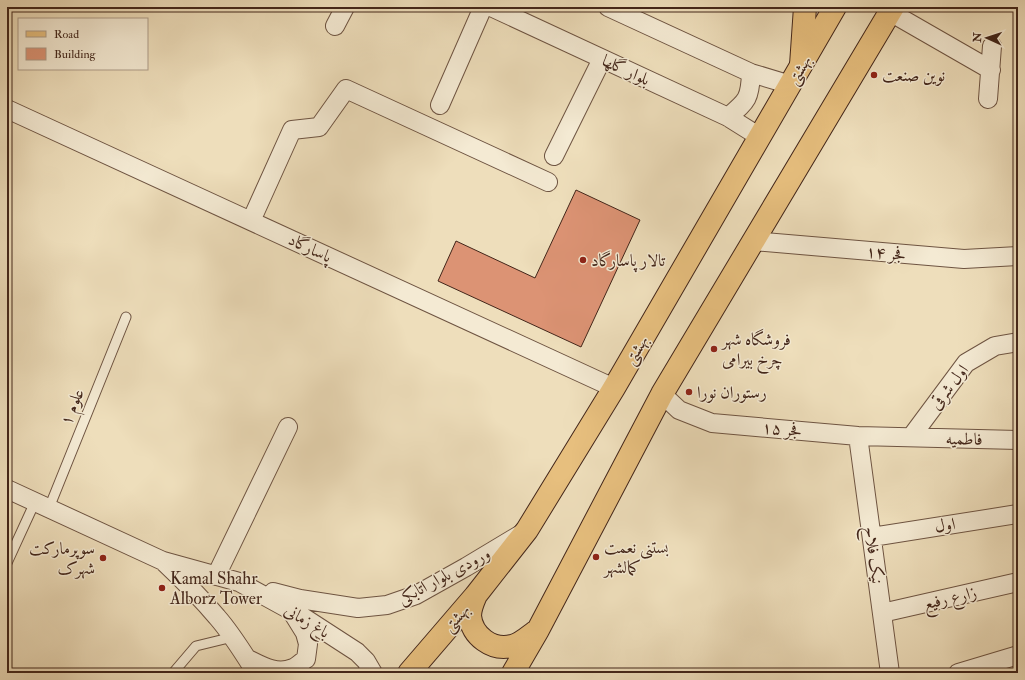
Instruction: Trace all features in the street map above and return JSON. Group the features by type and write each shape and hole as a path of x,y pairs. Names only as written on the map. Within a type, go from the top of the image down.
{"main road":[{"path":"801,65 805,7"},
{"name":"بهشتی","path":"408,673 476,595 527,530 614,388 835,7"},
{"path":"513,673 538,630 662,394 891,9"},
{"path":"476,595 471,605 470,616 473,626 479,636 487,642 504,648 514,646 538,630"}],"street":[{"path":"336,26 345,7"},
{"path":"440,105 482,7"},
{"name":"بلوار گلها","path":"491,7 728,117 760,137"},
{"path":"608,7 634,12 751,73 790,85"},
{"path":"891,9 991,70"},
{"path":"988,99 992,46"},
{"path":"554,156 602,59"},
{"path":"728,117 739,108 748,97 751,86 751,73"},
{"path":"251,221 292,130 319,127 346,89 548,182"},
{"name":"پاسارگاد","path":"7,110 614,388"},
{"name":"فجر ۱۴","path":"753,241 964,259 1018,256"},
{"name":"اول شرقی","path":"911,438 966,363 995,346 1018,342"},
{"name":"فجر ۱۵","path":"662,394 679,410 712,423 858,436 911,438"},
{"path":"216,576 288,427"},
{"name":"نیک فلاح","path":"858,436 890,673"},
{"name":"فاطمیه","path":"911,438 1018,440"},
{"name":"باغ زمانی","path":"7,489 163,561 239,582 303,617 357,652 366,661 373,673"},
{"name":"اول","path":"872,536 1018,514"},
{"name":"ورودی بلوار اتابکی","path":"239,582 300,599 358,608 387,605 416,595 527,530"},
{"name":"باغ زمانی","path":"163,561 218,618 233,637 252,666"},
{"name":"زارع رفیع","path":"882,613 1018,582"},
{"path":"252,666 264,667 279,671 293,668 306,659 308,644 304,633 291,610"},
{"path":"958,673 1018,655"}],"lane":[{"name":"علوم ۱","path":"7,563 42,505 126,317"},
{"path":"173,673 196,646 233,637"}],"building":[{"name":"تالار پاسارگاد","path":"576,190 640,220 581,347 438,281 456,241 535,278"}],"place":[{"name":"نوین صنعت","path":"874,75"},
{"name":"تالار پاسارگاد","path":"583,260"},
{"name":"فروشگاه شهر چرخ بیرامی","path":"714,349"},
{"name":"رستوران نورا","path":"689,392"},
{"name":"بستنی نعمت کمالشهر","path":"596,557"},
{"name":"سوپرمارکت شهرک","path":"103,558"},
{"name":"Kamal Shahr Alborz Tower","path":"162,588"}]}
